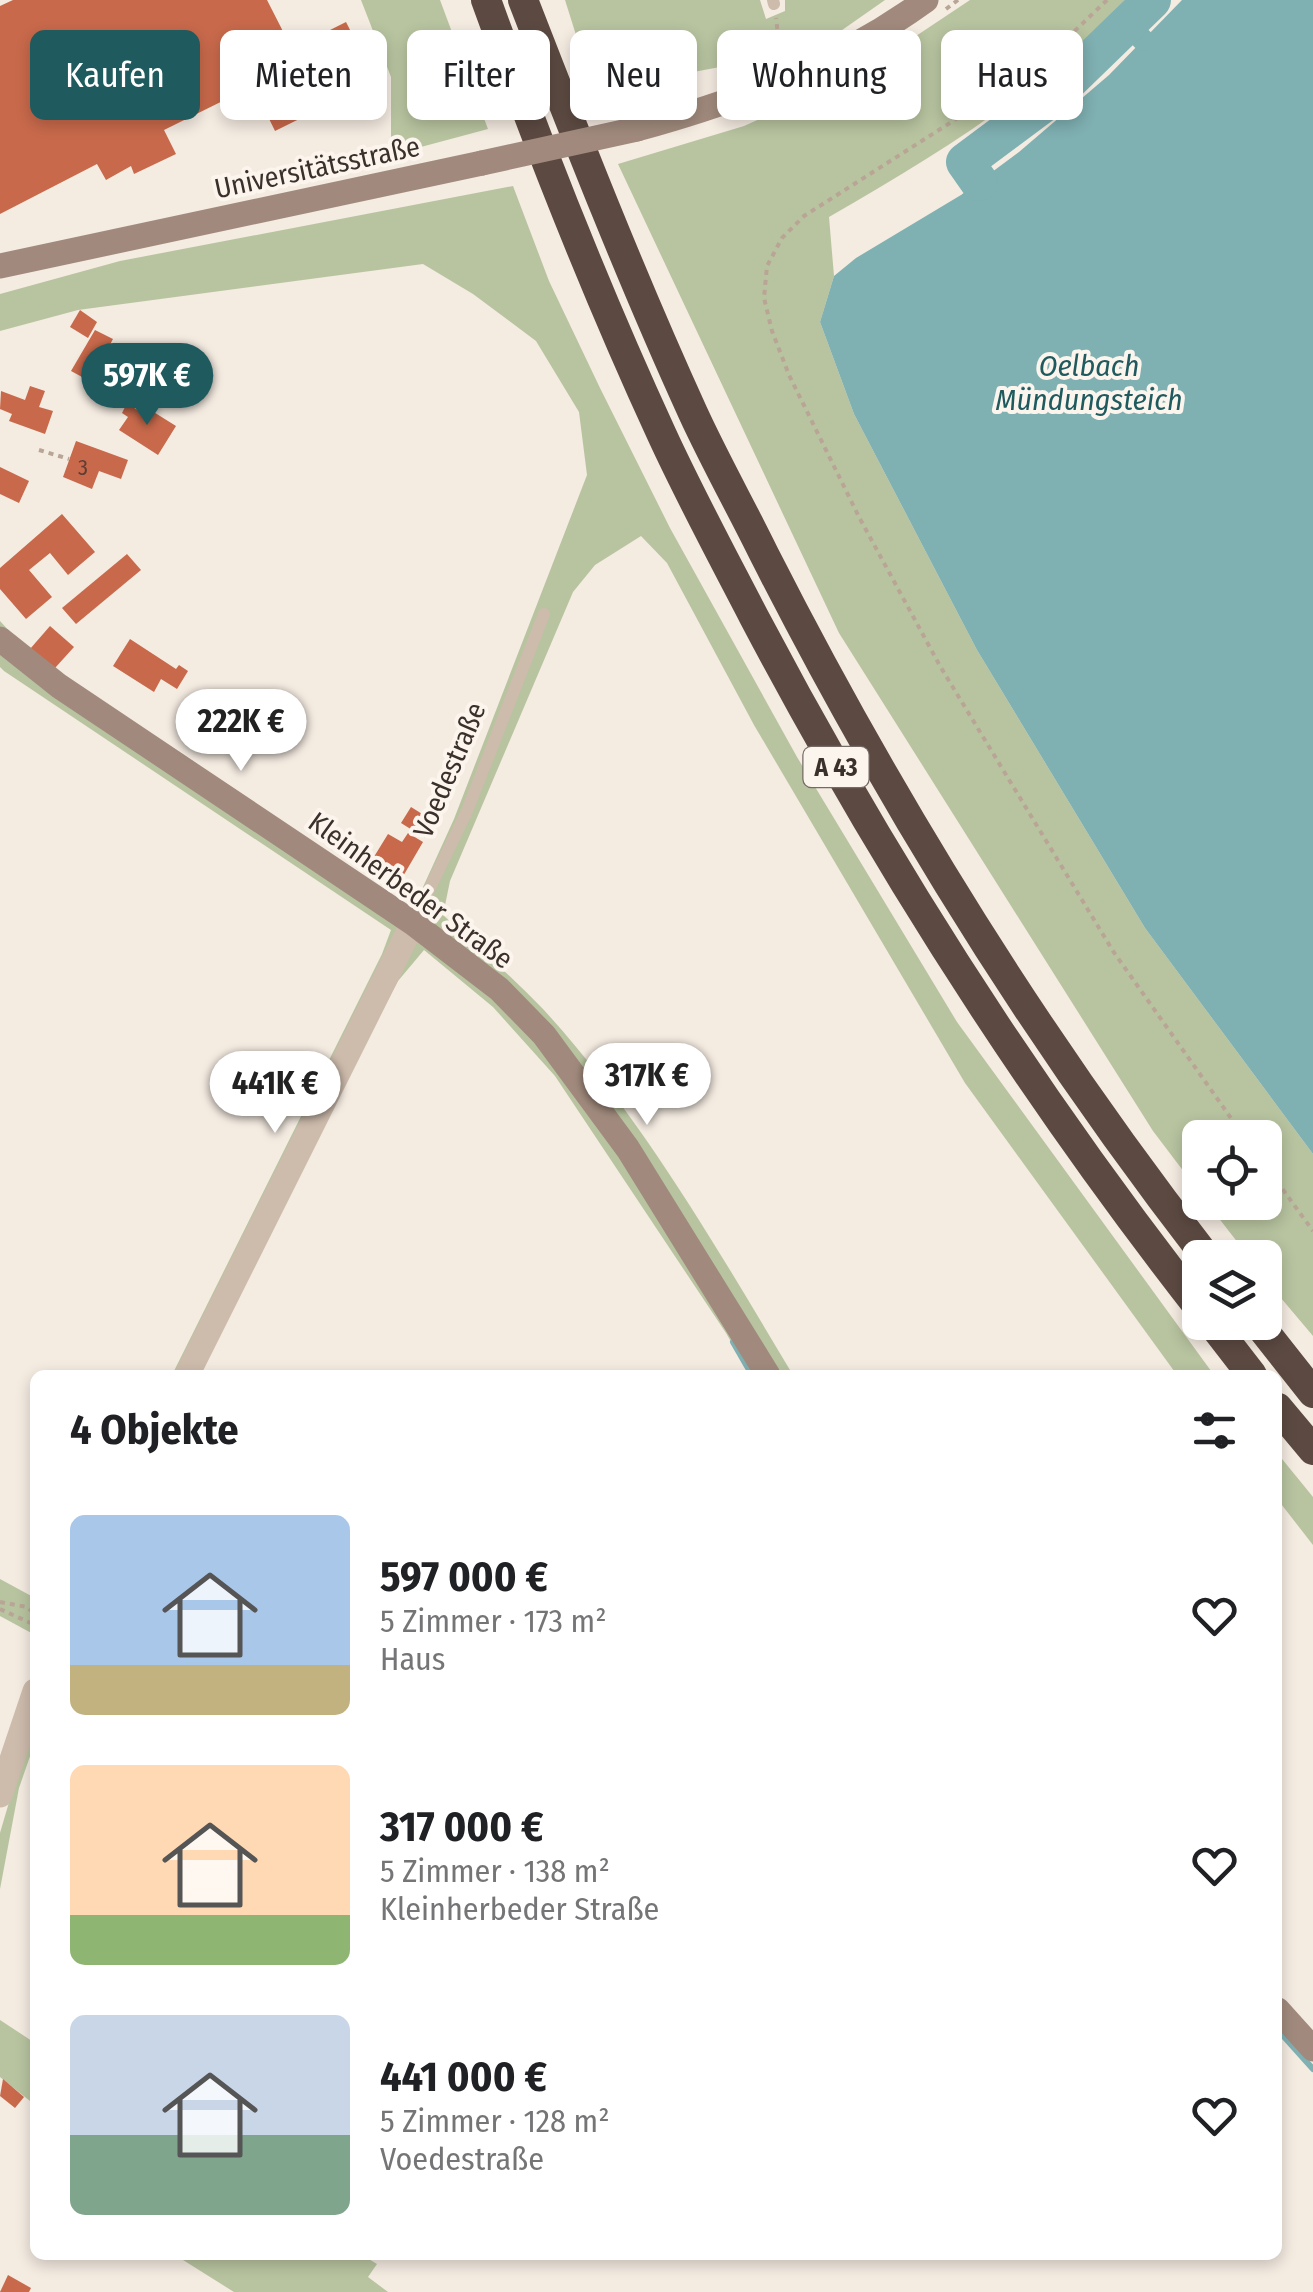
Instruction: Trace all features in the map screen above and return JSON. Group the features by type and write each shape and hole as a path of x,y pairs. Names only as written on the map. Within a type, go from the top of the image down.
{"highway":[{"name":"A 43","path":"486,0 574,236 663,438 795,694 879,840 1020,1062 1182,1285"},
{"name":"A 43","path":"523,0 606,212 694,416 820,664 962,910 1071,1072 1193,1240"},
{"path":"1225,1340 1248,1370"},
{"path":"1271,1340 1313,1392"},
{"path":"1282,1413 1313,1450"}],"street":[{"name":"Universitätsstraße","path":"0,269 50,253 637,129 748,96 802,74 926,0"},
{"name":"Kleinherbeder Straße","path":"0,639 59,686 414,923 499,989 555,1049 661,1198 765,1370"},
{"name":"Voedestraße","path":"190,1370 414,923"},
{"path":"0,1795 30,1706"},
{"path":"1282,2014 1313,2049"}],"lane":[{"name":"Voedestraße","path":"414,923 467,811 544,614"}],"path":[{"path":"1107,0 1060,46 1012,84 804,216 782,238 767,266 764,298 789,374 859,517 940,666 1113,952 1232,1120"},
{"path":"773,2 777,30"},
{"path":"39,450 68,459"},
{"path":"1282,1188 1313,1230"},
{"path":"0,1602 30,1611"},
{"path":"0,1609 30,1623"}],"green space":[{"path":"361,0 440,0 451,30 407,30 407,120 485,120 488,129 391,155 387,30 373,30"},
{"path":"565,0 760,0 766,19 785,11 785,0 885,0 842,30 717,30 717,68 697,71 697,30 574,30"},
{"path":"970,0 1125,0 1083,42 1083,30 941,30 941,120 986,120 829,217 834,276 820,322 854,414 977,650 1145,928 1313,1154 1313,1336 1282,1299 1282,1240 1236,1240 1220,1220 1282,1220 1282,1120 1182,1120 1182,1169 1153,1131 839,633 618,164 757,120 921,120 921,33"},
{"path":"513,186 549,281 600,388 670,528 797,757 957,1022 1182,1331 1182,1340 1189,1340 1210,1370 1173,1370 965,1083 754,725 667,563 641,536 595,565 573,592 450,881 443,915 543,1009 613,1094 677,1186 790,1370 747,1370 555,1076 493,1007 424,950 398,981 367,1039 202,1370 174,1370 391,930 4,671 0,667 0,621 34,658 413,909 454,819 587,475 579,412 536,341 473,294 423,264 78,310 0,331 0,294 120,261"},
{"path":"1282,1459 1313,1497 1313,1545 1282,1505"},
{"path":"0,1579 30,1595 30,1632 0,1616"},
{"path":"30,1731 30,1756 19,1788 0,1889 0,1833"},
{"path":"0,2020 30,2040 30,2101 0,2077"},
{"path":"183,2260 370,2260 377,2264 368,2277 388,2292 234,2292"}],"water":[{"name":"Oelbach Mündungsteich","path":"1182,0 1313,0 1313,1154 1145,928 977,650 854,414 820,322 834,276 856,258 961,195 1056,120 1083,120 1083,97"}],"building":[{"path":"13,0 267,0 282,30 220,30 220,102 200,112 200,30 30,30 30,120 184,120 164,130 176,154 134,174 131,166 106,180 97,164 0,214 0,6"},
{"path":"346,22 350,30 330,30"},
{"path":"270,120 297,120 275,131"},
{"path":"80,310 97,322 88,338 70,327"},
{"path":"95,330 113,339 105,354 123,364 108,391 71,371"},
{"path":"30,386 45,391 39,407 53,411 45,434 9,421 12,414 0,409 1,391 25,400"},
{"path":"127,403 140,412 144,406 176,426 158,455 119,430 128,417 122,413"},
{"path":"76,441 128,460 121,479 99,471 92,489 63,477"},
{"path":"0,467 29,481 19,503 0,494"},
{"path":"62,514 95,552 68,575 50,553 29,570 52,597 26,619 0,589 0,568"},
{"path":"127,554 141,570 76,624 62,608"},
{"path":"50,626 74,647 55,668 30,649"},
{"path":"130,639 176,669 179,665 188,671 177,689 161,679 154,692 113,666"},
{"path":"411,807 435,822 425,838 401,823"},
{"path":"408,833 423,842 402,878 372,860 388,834 402,842"},
{"path":"3,2079 24,2097 15,2108 0,2096"},
{"path":"8,2275 31,2288 29,2292 0,2292"}],"waterway":[{"path":"979,182 965,162 1051,98 1152,0"},
{"path":"1128,25 1143,40"},
{"path":"733,1342 749,1370"},
{"path":"1282,2034 1313,2069"}]}
